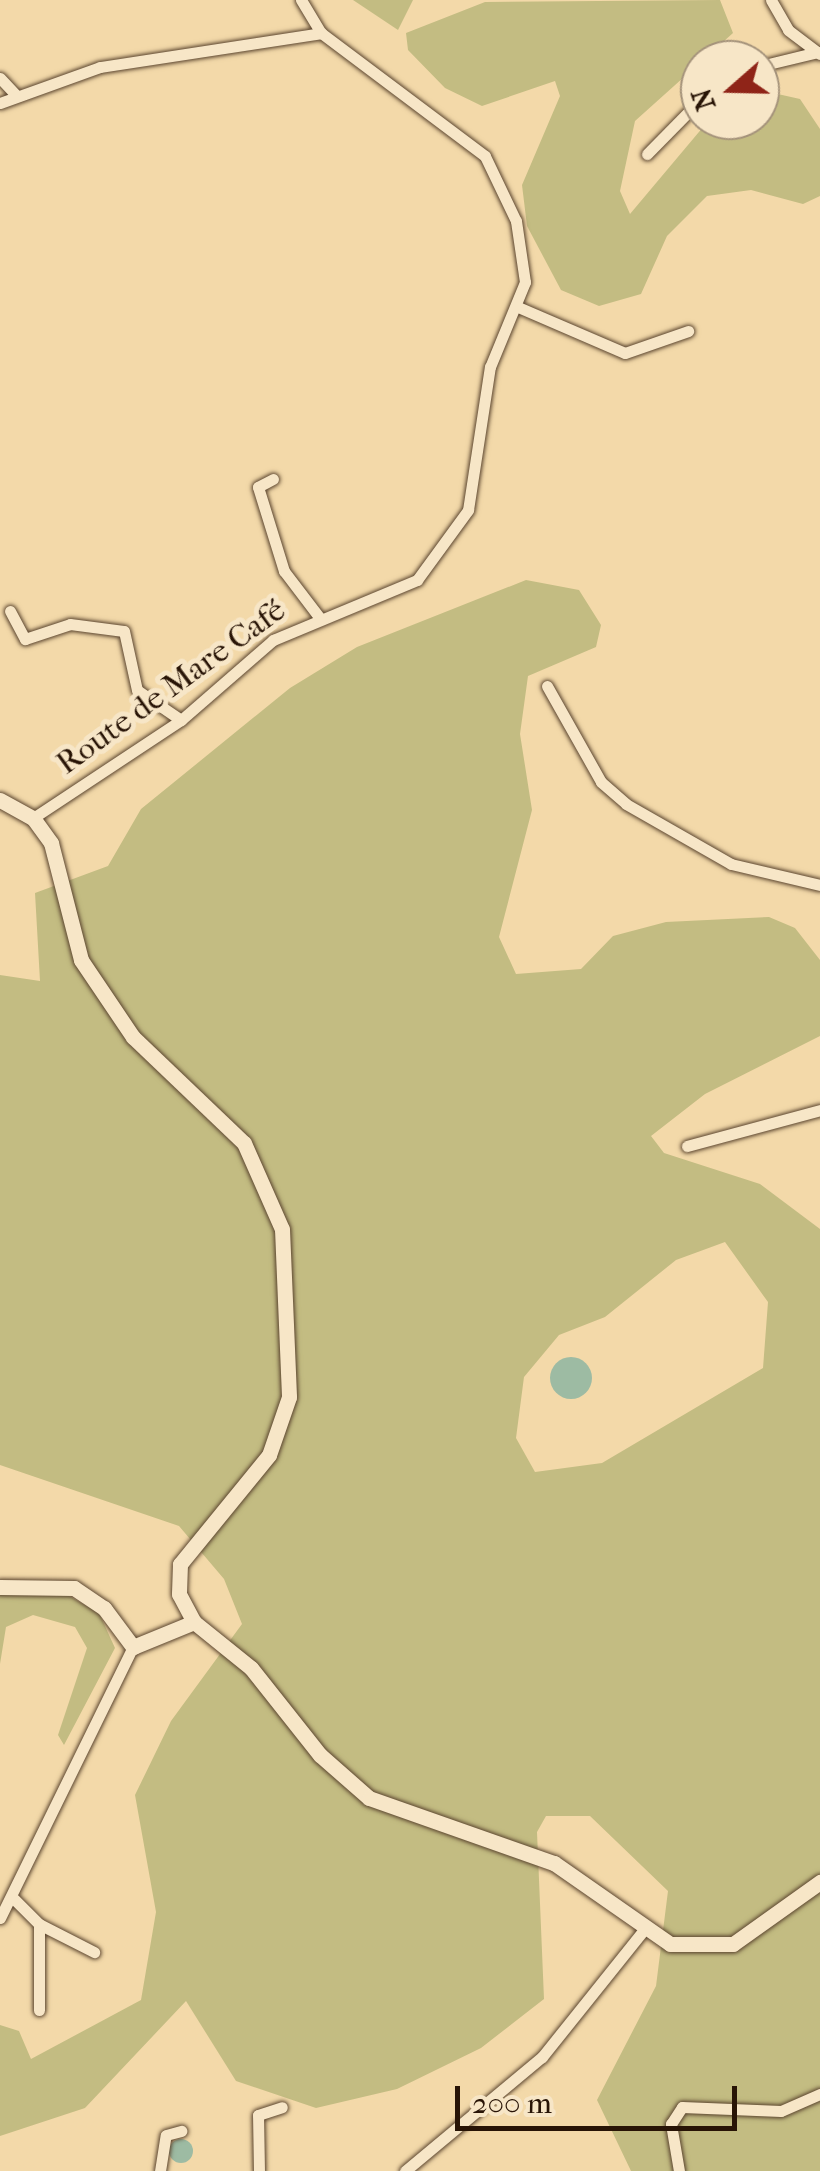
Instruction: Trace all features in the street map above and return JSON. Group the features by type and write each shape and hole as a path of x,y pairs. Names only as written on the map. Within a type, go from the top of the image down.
{"main road":[{"path":"0,800 33,818 51,843 82,960 132,1037 244,1143 282,1229 289,1397 260,1468 180,1564 178,1594 194,1622 251,1668 320,1754 369,1798 554,1863 643,1931 689,1948 732,1944 820,1882"},
{"path":"0,1587 74,1588 104,1608 133,1647 194,1622"}],"street":[{"name":"Route de Mare Café","path":"33,818 181,720 273,640 319,617 388,596 442,554 468,510 490,367 518,308 524,253 485,156 322,33 301,0"},
{"path":"771,0 788,30 819,53"},
{"path":"0,103 15,94 100,67 322,33"},
{"path":"780,62 819,53"},
{"path":"0,78 15,94"},
{"path":"647,154 680,120"},
{"path":"518,308 625,353 688,331"},
{"path":"273,480 258,487 284,571 319,617"},
{"path":"10,610 25,639 70,624 118,628 130,639 143,698 181,720"},
{"path":"547,686 601,782 626,804 730,864 820,885"},
{"path":"687,1146 820,1110"},
{"path":"0,1918 14,1899 133,1647"},
{"path":"14,1899 39,1924 94,1952"},
{"path":"39,1924 39,2010"},
{"path":"404,2171 542,2056 643,1931"},
{"path":"679,2171 671,2124 682,2108 781,2111 820,2094"},
{"path":"259,2171 258,2115 282,2108"},
{"path":"160,2171 166,2135 181,2131"}],"shaded area":[{"path":"353,0 413,0 398,30"},
{"path":"720,0 733,33 725,40 680,40 680,81 635,121 620,191 630,214 692,140 780,140 780,94 800,99 820,129 820,196 803,204 751,190 707,196 667,236 641,294 599,306 561,290 527,226 522,185 560,96 555,81 482,106 445,88 408,50 406,33 485,2"},
{"path":"526,580 579,590 601,625 596,647 528,676 520,734 532,810 499,937 516,974 581,969 613,936 666,922 769,917 795,928 820,960 820,1036 705,1094 651,1136 664,1153 760,1184 820,1229 820,2171 631,2171 597,2100 656,1986 668,1891 590,1816 546,1816 537,1832 544,1999 481,2048 397,2089 316,2108 236,2081 186,2001 85,2108 0,2136 0,2025 19,2031 31,2059 141,2000 156,1912 135,1795 171,1721 242,1624 224,1579 179,1526 0,1465 0,975 40,981 35,893 108,866 141,809 290,688 357,647","holes":["725,1242 768,1302 763,1368 602,1463 535,1472 516,1438 524,1377 559,1335 605,1317 676,1260"]},
{"path":"571,1357 586,1363 592,1378 586,1393 571,1399 556,1393 550,1378 556,1363"},
{"path":"53,1587 99,1613 115,1648 64,1745 58,1735 87,1648 75,1627 33,1615 6,1627 0,1664 0,1592"},
{"path":"181,2139 190,2142 190,2160 181,2163 172,2160 169,2151 172,2142"}]}
